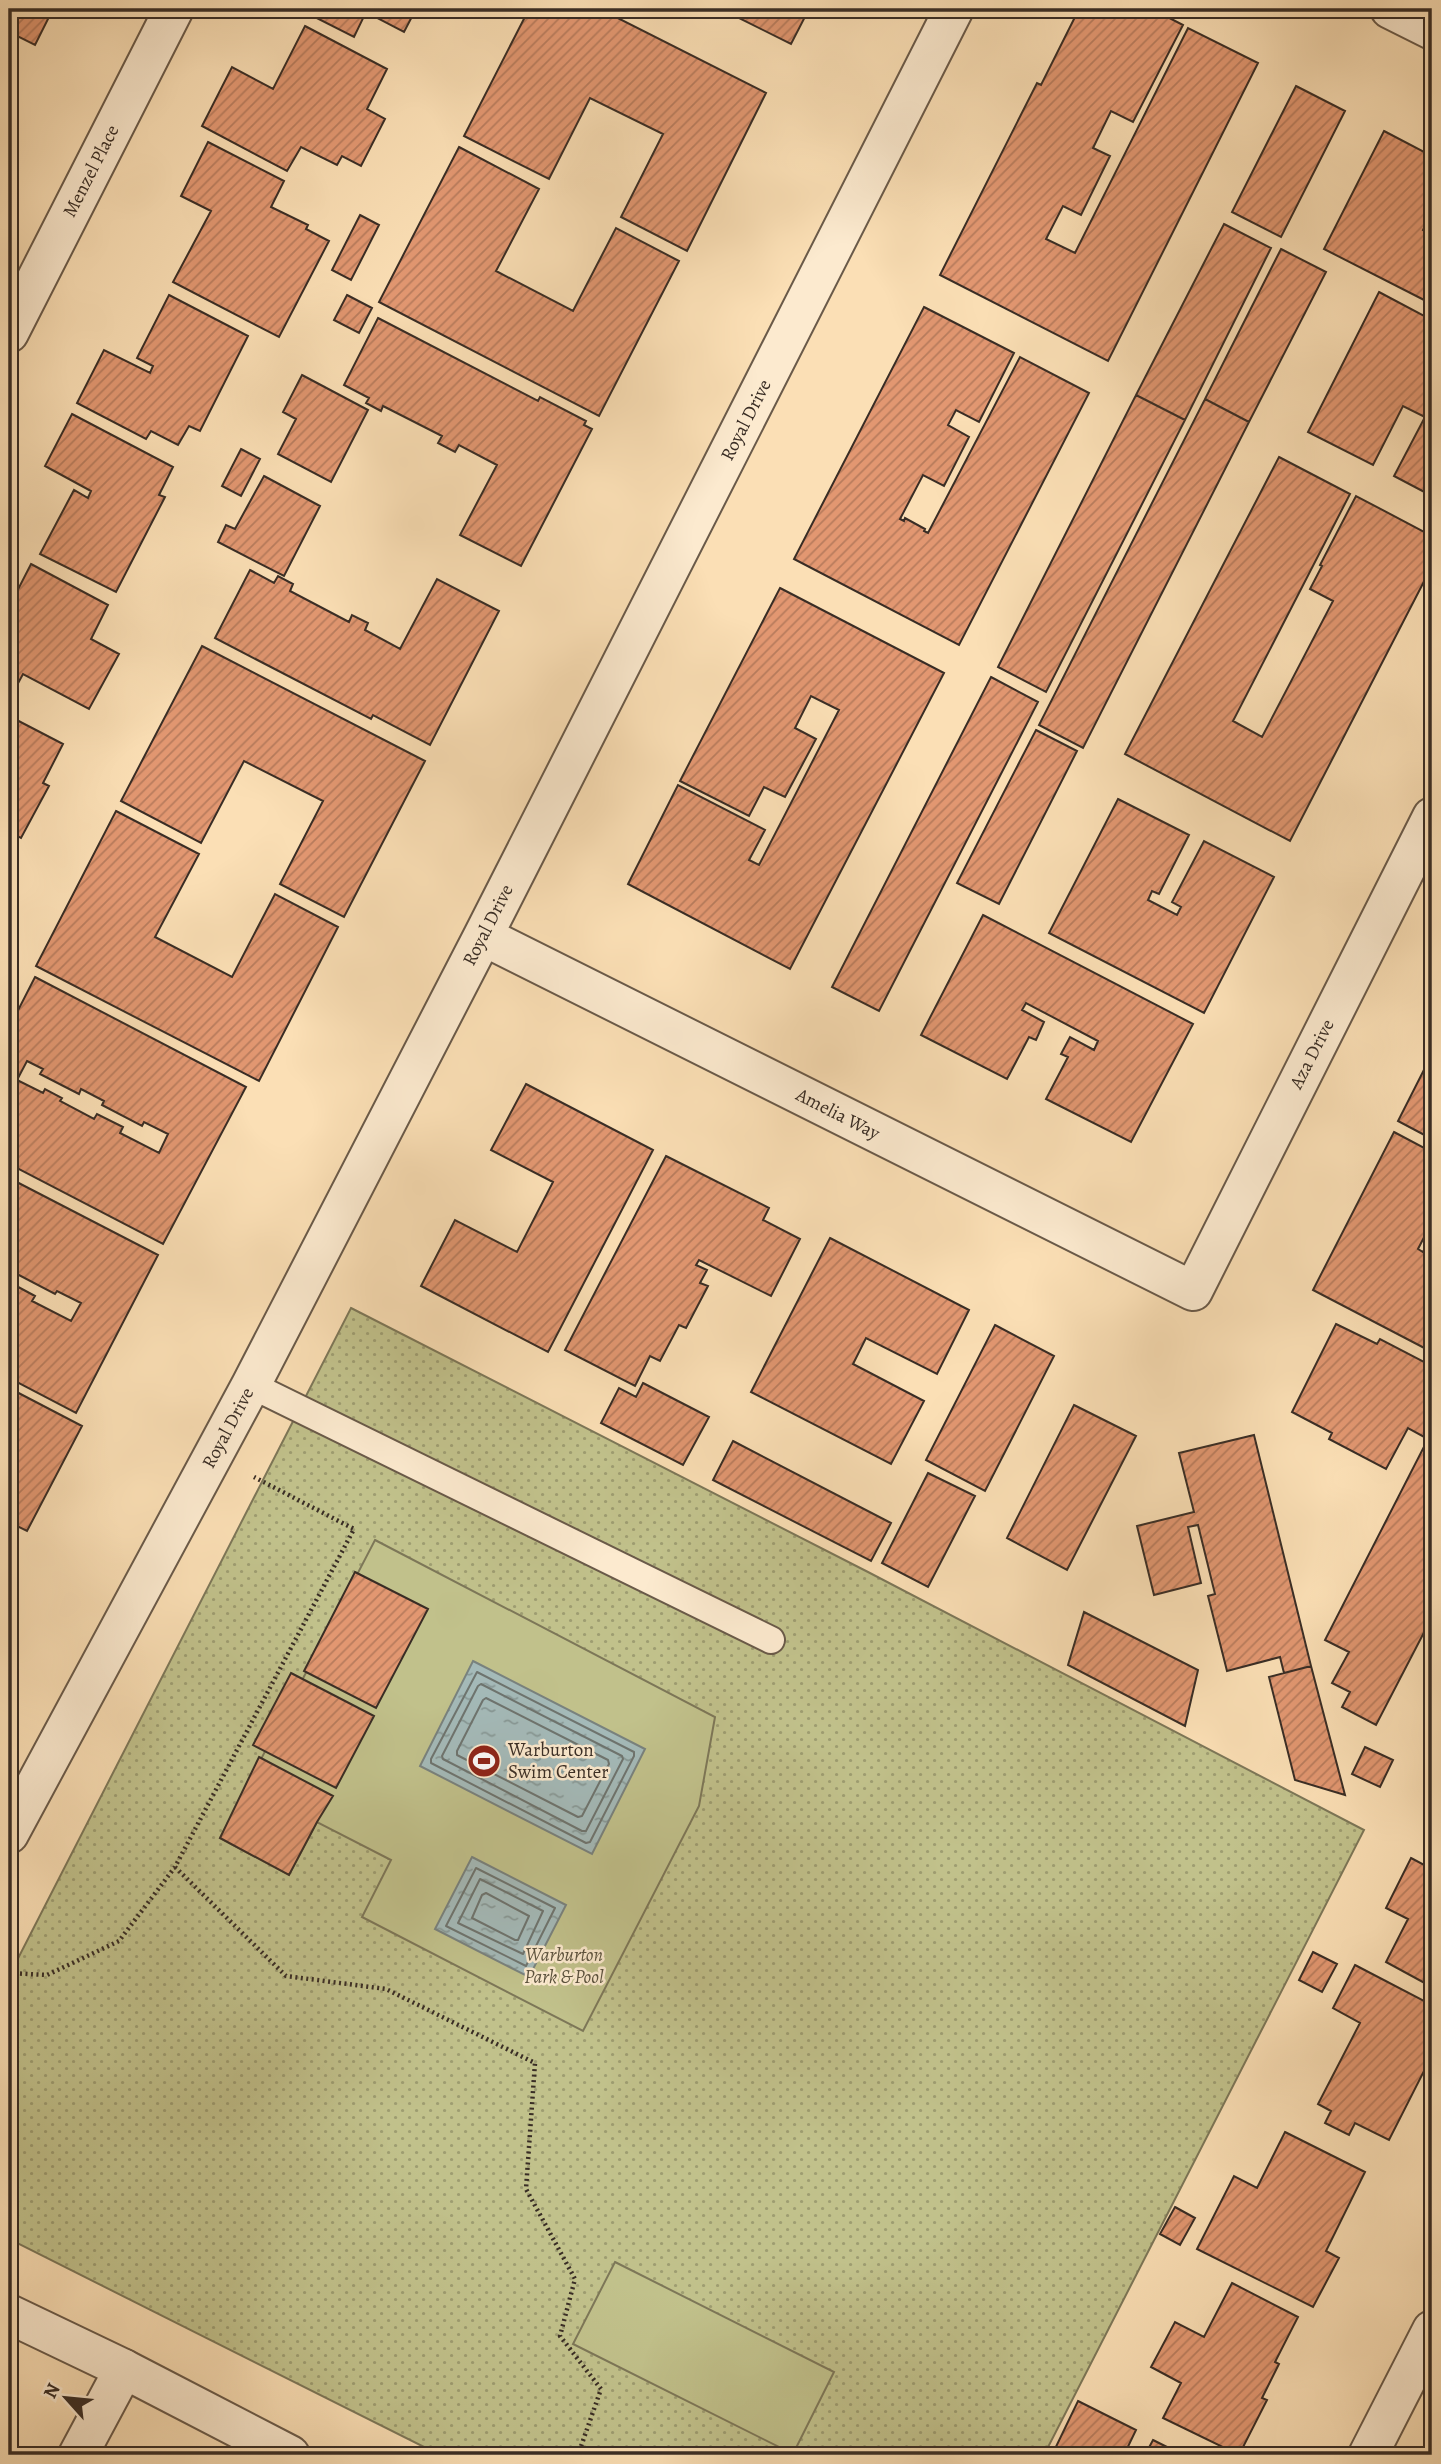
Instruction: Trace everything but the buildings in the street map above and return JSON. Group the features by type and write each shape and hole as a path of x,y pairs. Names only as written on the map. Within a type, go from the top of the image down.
{"street":[{"name":"Menzel Place","path":"9,333 174,9"},
{"name":"Royal Drive","path":"9,1834 251,1385 483,936 954,9"},
{"path":"1390,9 1432,30"},
{"name":"Aza Drive","path":"1193,1291 1432,817"},
{"name":"Amelia Way","path":"483,936 1193,1291"},
{"path":"9,2314 124,2369 290,2455"},
{"path":"1368,2455 1432,2330"},
{"path":"78,2455 124,2369"}],"lane":[{"path":"251,1385 771,1640"}],"path":[{"path":"9,1973 47,1975 119,1941 175,1867 354,1529 253,1476"},
{"path":"175,1867 286,1976 386,1989 535,2063 526,2189 575,2279 560,2336 601,2389 578,2455"}],"green space":[{"name":"Warburton Park & Pool","path":"351,1308 868,1572 1364,1830 1044,2455 440,2455 9,2239 9,1976"},
{"name":"Warburton Swim Center","path":"375,1540 715,1717 699,1806 583,2031 362,1917 391,1860 317,1822 289,1875 220,1838"},
{"path":"615,2262 834,2372 793,2454 573,2344"}],"water":[{"path":"473,1661 645,1749 592,1854 420,1766"},
{"path":"472,1857 566,1905 529,1977 435,1929"}],"place":[{"name":"Warburton Swim Center","path":"484,1761"}]}
